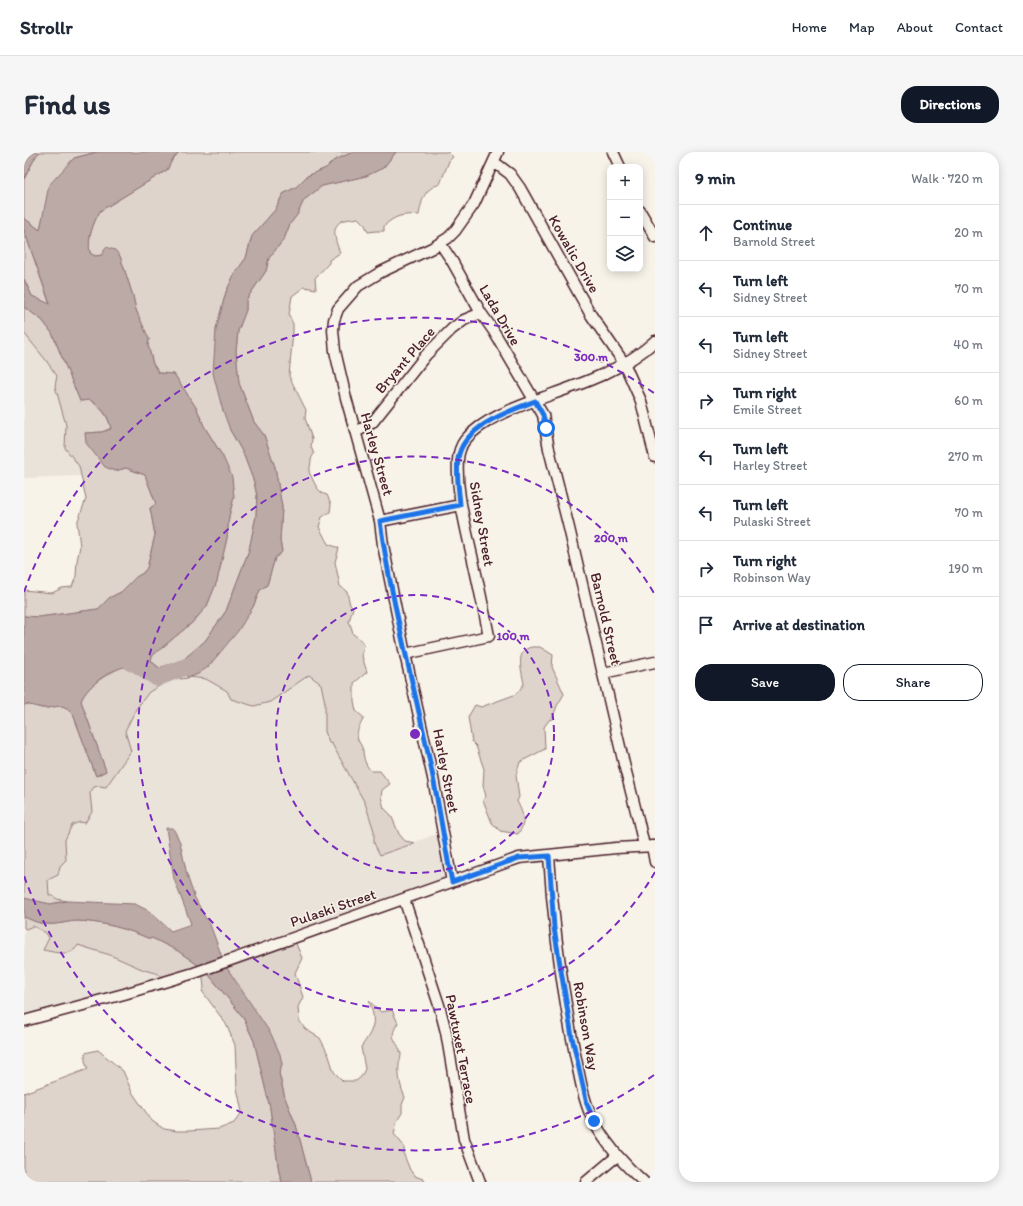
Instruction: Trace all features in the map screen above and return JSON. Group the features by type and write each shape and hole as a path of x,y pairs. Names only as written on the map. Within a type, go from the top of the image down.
{"street":[{"name":"Harley Street","path":"452,882 433,778 405,654 383,545 380,521 346,398 333,341 334,320 338,309 358,286 368,279 440,243 455,231 474,204 498,152"},
{"path":"613,152 619,164"},
{"name":"Kowalic Drive","path":"494,162 510,174 520,188 591,315 624,363 641,401 655,457"},
{"path":"643,216 655,237"},
{"name":"Lada Drive","path":"440,243 452,261 480,313 493,330 535,401"},
{"name":"Bryant Place","path":"356,432 372,423 426,355 452,328 464,320 480,313"},
{"name":"Sidney Street","path":"405,654 489,636 460,505 458,459 465,441 479,428 495,418 586,382 624,363 655,341"},
{"name":"Barnold Street","path":"535,401 543,415 549,449 638,819 650,846 655,862"},
{"path":"380,521 460,505"},
{"path":"603,673 655,662"},
{"name":"Pulaski Street","path":"24,1021 194,973 238,956 519,858 650,846"},
{"name":"Robinson Way","path":"549,856 554,928 572,1037 580,1079 587,1104 594,1121 617,1156 644,1182"},
{"name":"Pawtuxet Terrace","path":"404,899 441,1012 446,1032 464,1139 480,1182"},
{"path":"586,1182 617,1156"}],"shaded area":[{"path":"24,152 40,152 36,156 24,179"},
{"path":"40,152 97,152 74,158 49,201 40,230 24,218 24,179 36,156"},
{"path":"97,152 179,152 172,160 167,170 100,211 91,231 89,248 90,253 95,256 102,255 106,247 115,250 120,256 136,310 149,339 148,345 153,364 159,373 174,374 197,409 204,426 223,457 232,477 234,497 229,516 227,538 217,581 207,606 193,622 152,656 151,661 161,671 164,679 136,667 129,666 121,668 112,671 96,682 84,695 81,701 106,771 96,776 73,714 69,710 62,706 42,708 26,704 24,706 24,616 39,617 98,609 109,598 121,592 147,568 155,535 150,508 156,504 145,475 126,468 115,471 105,467 86,443 85,433 102,432 111,429 110,424 104,412 94,403 90,400 80,401 52,333 42,320 24,307 24,279 32,296 50,304 24,230 24,218 40,230 49,185 74,158"},
{"path":"179,152 353,152 333,161 326,168 307,176 296,187 283,194 275,210 252,236 246,258 235,273 226,292 216,329 230,430 243,453 254,482 257,496 256,516 249,550 226,611 205,641 184,659 185,671 188,678 180,679 178,665 174,663 161,667 161,669 151,661 152,656 193,622 207,606 217,581 227,538 229,516 234,497 223,457 204,426 197,409 174,374 159,373 153,364 148,345 149,339 136,310 120,256 95,256 90,253 89,248 91,231 100,211 167,170 172,160"},
{"path":"353,152 396,152 383,168 366,176 322,186 304,200 297,215 290,224 284,239 269,258 266,271 246,300 246,310 238,331 236,351 239,383 254,422 264,435 275,467 282,507 280,541 282,552 275,558 267,585 260,590 253,607 238,631 208,667 198,674 188,678 185,671 184,659 205,641 226,611 249,550 256,516 257,496 254,482 243,453 230,430 222,408 213,373 216,329 226,292 235,273 246,258 252,236 275,210 283,194 296,187 307,176 326,168 333,161"},
{"path":"396,152 448,152 453,157 449,161 440,184 430,189 425,195 421,204 419,215 404,215 396,217 384,226 384,231 368,232 365,225 358,218 344,220 338,224 335,231 335,236 340,253 329,260 329,263 315,278 316,289 304,287 292,296 289,315 293,324 293,332 289,376 306,410 305,418 312,439 311,447 314,454 311,460 309,472 318,489 327,495 331,504 330,512 322,517 319,527 328,544 339,548 335,562 340,586 347,592 350,605 353,608 349,621 353,634 361,640 364,645 362,656 367,672 354,683 354,701 356,711 364,718 358,730 357,736 363,749 365,762 371,771 380,771 390,784 382,790 381,797 384,808 391,815 399,834 405,841 415,843 380,855 374,843 374,831 365,803 332,744 329,743 325,731 325,703 321,684 309,675 270,702 254,706 231,699 227,691 206,679 189,677 198,674 253,607 260,590 267,585 275,558 282,551 280,541 282,507 275,467 264,435 254,422 239,383 236,351 238,331 246,310 246,300 266,271 269,258 284,239 290,224 297,215 304,200 322,186 366,176 383,168"},
{"path":"24,230 50,305 32,296 24,279"},
{"path":"24,307 42,320 52,333 80,401 90,400 101,409 108,419 111,428 102,432 85,433 115,471 126,468 145,475 156,504 150,508 155,535 147,568 121,592 109,598 98,609 39,617 24,616 24,590 52,593 62,588 72,587 76,576 80,546 77,523 86,499 79,466 65,448 66,425 55,386 57,376 24,333"},
{"path":"24,333 57,376 55,386 66,425 65,448 79,466 81,476 24,478"},
{"path":"540,647 553,655 552,667 564,694 552,719 549,720 544,727 545,749 520,762 516,775 519,797 517,801 523,821 518,834 500,831 492,823 483,800 486,796 483,786 484,769 476,746 472,742 468,717 475,705 481,707 514,695 518,692 524,684 520,662 521,657 526,649"},
{"path":"174,663 178,665 180,679 189,677 206,679 245,703 254,706 270,702 309,675 321,684 325,703 325,731 365,803 374,831 374,843 380,855 442,832 451,881 225,965 208,919 204,919 206,918 194,896 187,875 171,856 174,879 192,923 171,931 149,911 67,902 49,895 48,880 58,875 60,866 66,860 65,840 72,825 80,822 92,812 90,793 94,787 99,786 136,709 149,692 161,685 161,679 164,678 164,674 161,667"},
{"path":"124,666 136,667 161,679 161,685 149,692 136,709 125,731 131,751 106,787 94,787 90,793 92,812 85,823 80,822 72,825 65,840 66,860 60,866 58,875 48,880 49,895 57,899 67,901 50,904 25,899 24,706 26,704 47,708 62,706 69,710 73,714 96,776 106,771 81,701 93,685 105,676"},
{"path":"166,828 173,828 180,842 187,875 194,896 206,919 208,919 225,965 271,1034 280,1054 282,1064 279,1073 285,1098 296,1125 311,1182 282,1182 279,1172 270,1108 254,1041 243,1017 205,970 178,951 152,938 150,939 124,929 106,924 78,921 45,924 24,917 24,898 50,904 67,901 135,904 149,911 171,931 191,924 174,879"},
{"path":"24,917 44,924 78,921 106,924 124,929 150,939 152,938 178,951 205,970 243,1017 254,1041 270,1108 279,1172 282,1182 24,1182 24,1093 88,1069 85,1061 85,1053 98,1050 123,1071 132,1092 152,1121 164,1129 189,1131 219,1129 234,1123 242,1112 237,1088 235,1045 226,1024 202,991 204,988 202,970 169,981 156,973 144,970 110,955 78,945 71,952 67,953 43,950 49,938 46,933 33,926 26,929 24,928"},
{"path":"33,926 46,933 49,938 43,949 76,948 78,944 110,955 144,970 156,973 169,981 24,1022 24,928 26,929"},
{"path":"294,939 302,958 295,973 303,997 298,1007 299,1020 305,1029 320,1038 329,1056 334,1072 343,1081 356,1081 361,1077 365,1069 361,1047 369,1035 373,1025 373,1015 369,1001 381,1012 392,1010 398,1023 393,1036 401,1054 399,1077 405,1097 402,1105 402,1113 397,1121 394,1134 404,1146 404,1155 410,1170 415,1176 426,1182 311,1182 296,1125 285,1098 279,1073 282,1064 225,965"}],"waterway":[{"path":"131,663 133,662 157,678 195,663 202,654"}],"route":[{"path":"546,428 543,415 535,401 495,418 479,428 465,441 461,449 458,459 460,505 380,521 383,545 405,654 433,778 452,882 519,858 549,856 554,928 572,1037 580,1079 587,1104 594,1121"}]}
